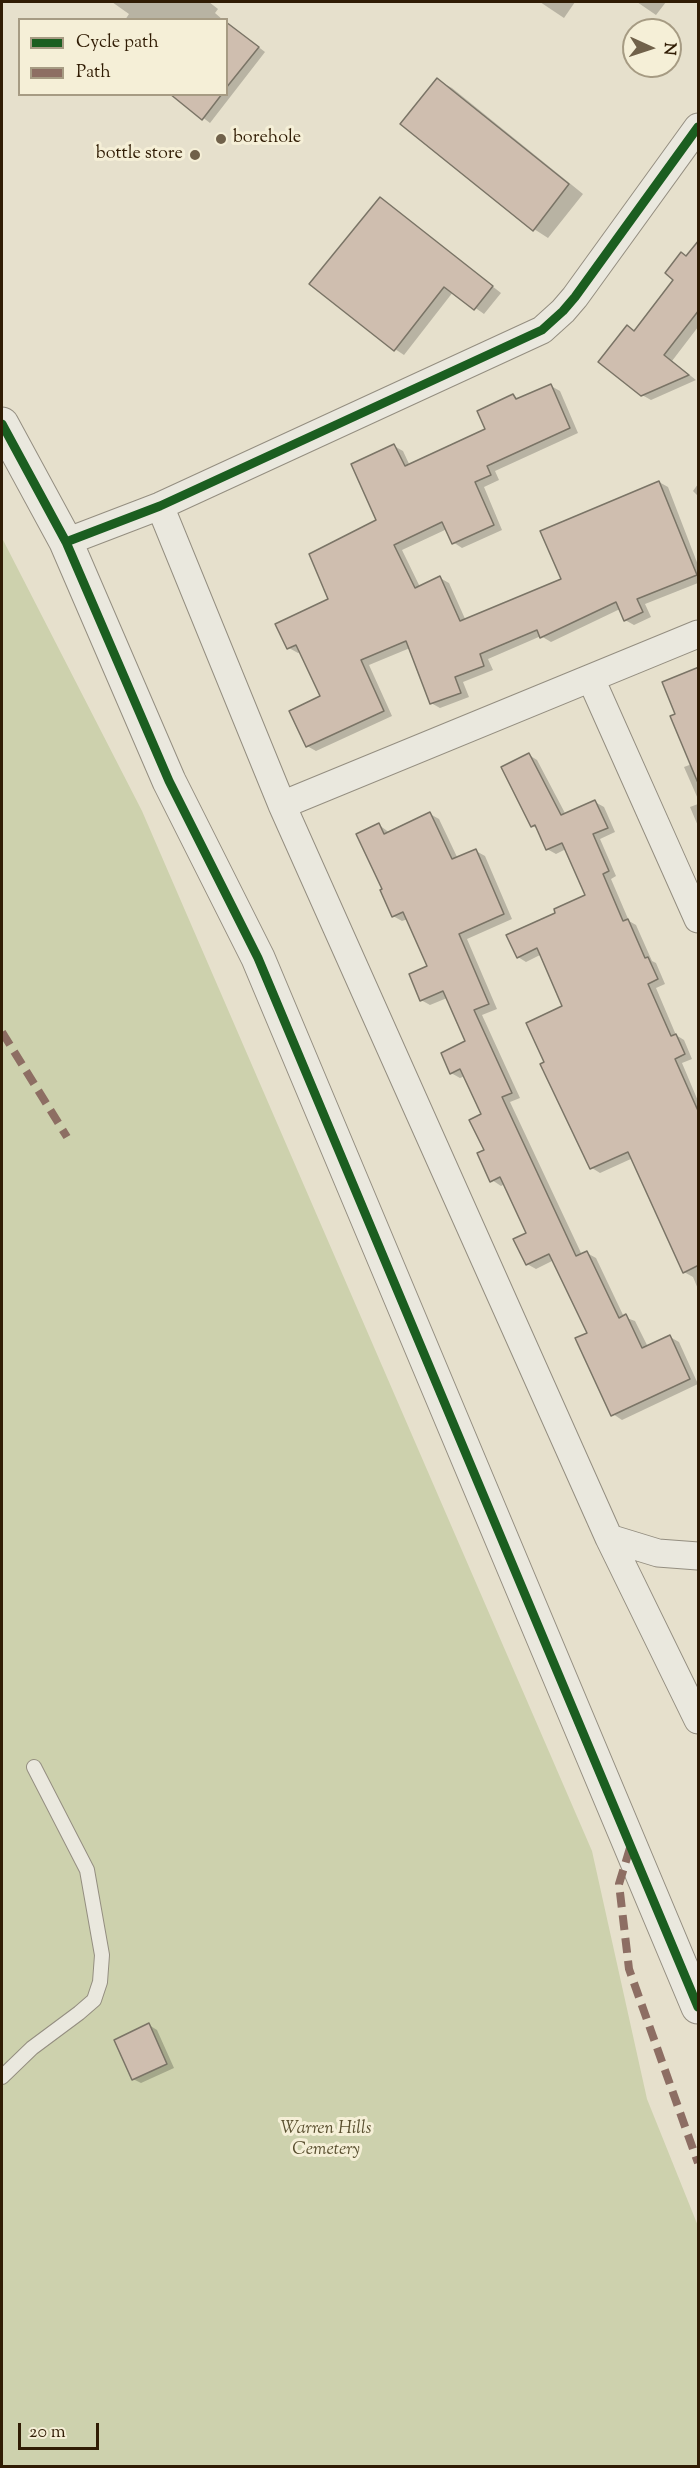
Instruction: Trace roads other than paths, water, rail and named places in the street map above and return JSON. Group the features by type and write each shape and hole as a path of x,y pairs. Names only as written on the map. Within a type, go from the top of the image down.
{"street":[{"path":"66,542 160,506 542,330 575,297 699,127"},
{"path":"2,424 66,542 169,781 258,958 699,2007"},
{"path":"160,506 282,805 609,1538 699,1720"},
{"path":"282,805 699,634"},
{"path":"591,679 699,919"},
{"path":"609,1538 658,1553 699,1556"}],"lane":[{"path":"2,2077 32,2048 94,2000 100,1982 102,1955 87,1870 34,1767"}],"place":[{"name":"borehole","path":"221,139"},
{"name":"bottle store","path":"195,155"}],"park label":[{"name":"Warren Hills Cemetery","path":"326,2140"}]}
